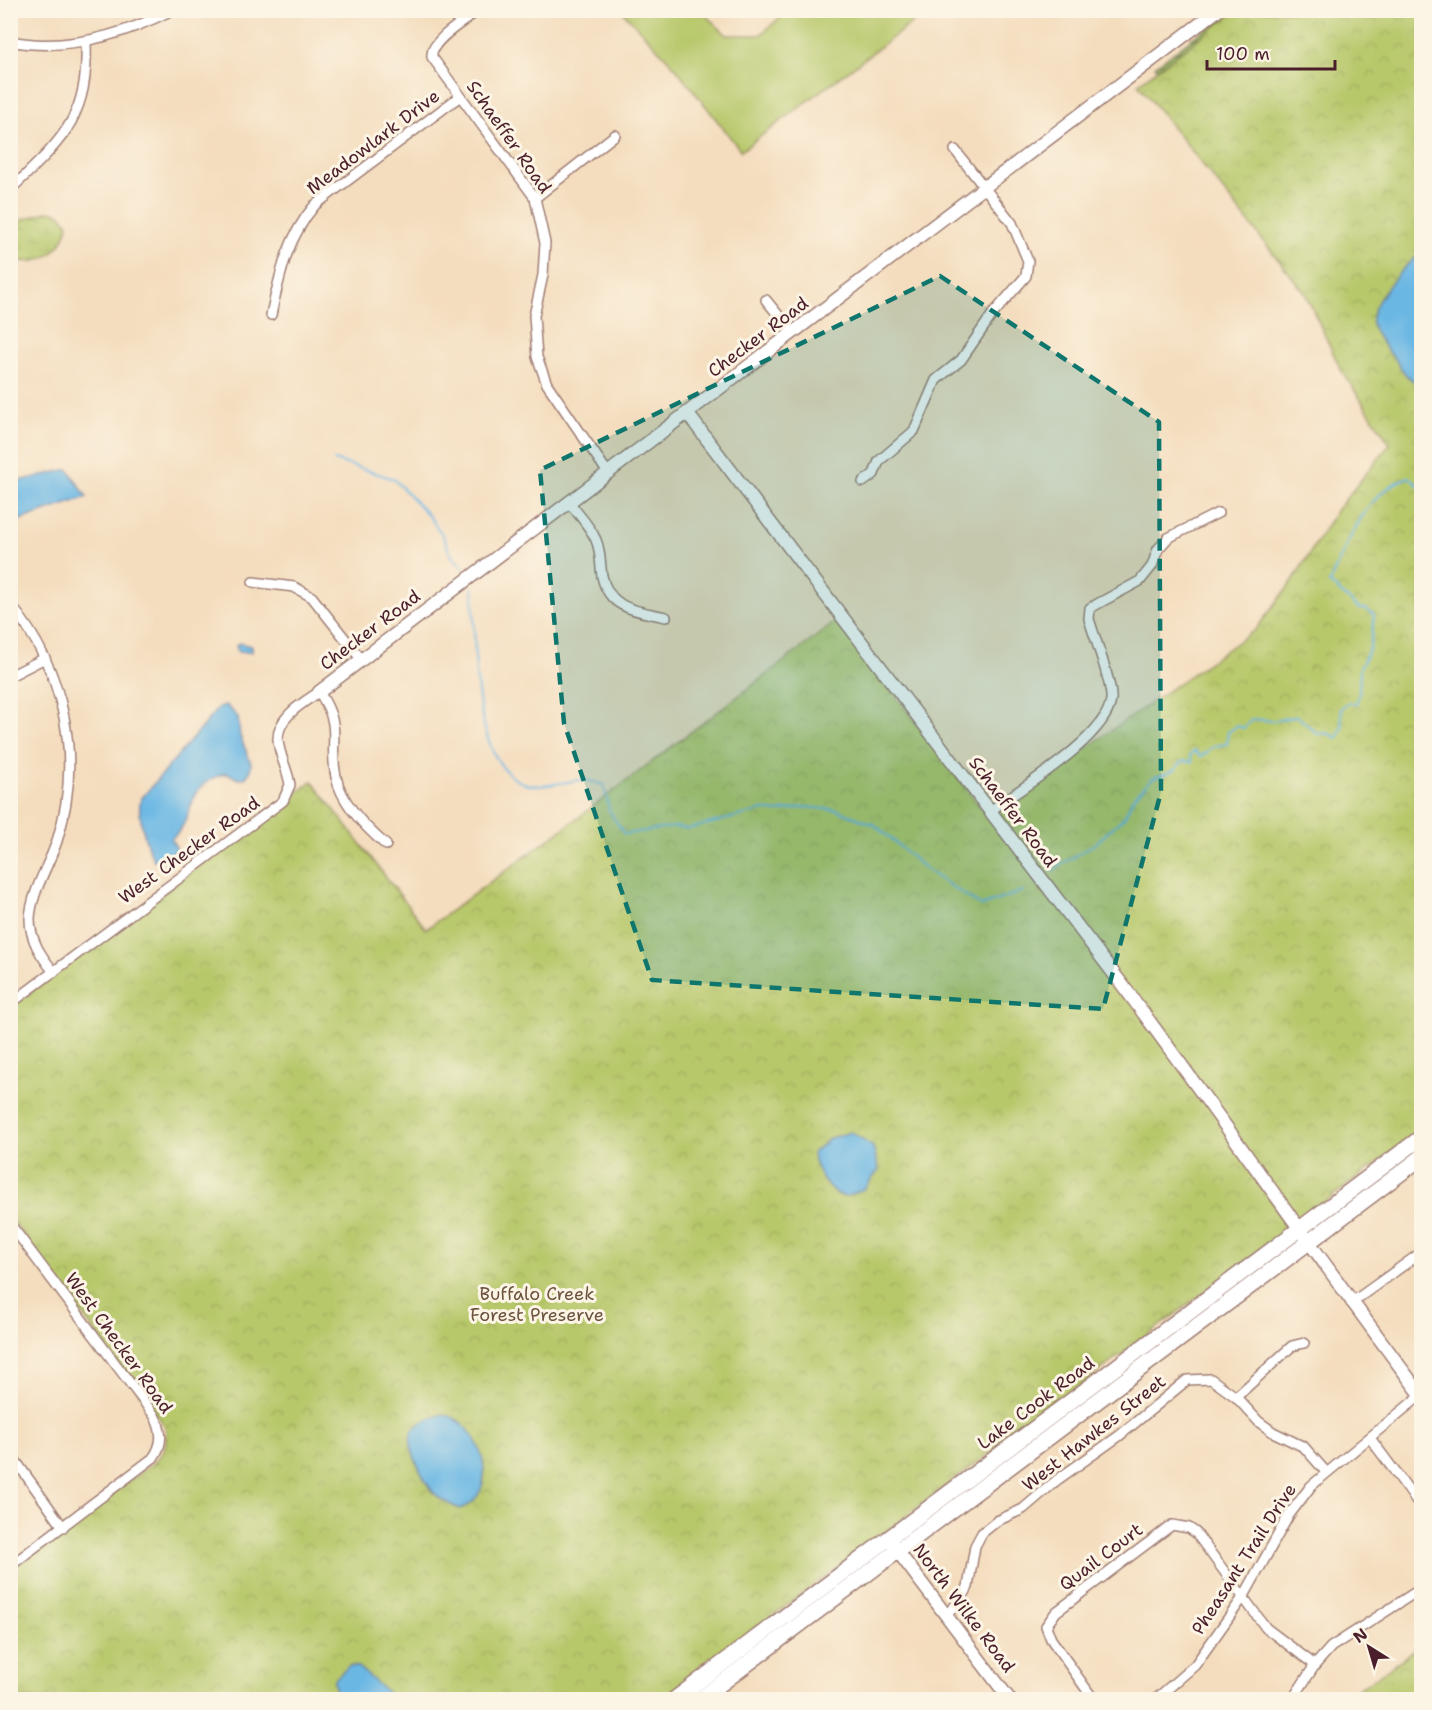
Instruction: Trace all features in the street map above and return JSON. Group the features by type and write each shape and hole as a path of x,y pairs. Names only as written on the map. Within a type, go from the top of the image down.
{"main road":[{"name":"Lake Cook Road","path":"1304,1237 1422,1137"},
{"name":"Lake Cook Road","path":"676,1699 893,1545 1304,1237 1422,1157"},
{"name":"Lake Cook Road","path":"699,1700 893,1545"}],"street":[{"path":"10,41 51,44 86,41 140,27 172,10"},
{"name":"Schaeffer Road","path":"479,10 440,40 434,46 432,57 535,198 545,243 543,275 534,316 537,357 547,384 608,473"},
{"name":"Checker Road","path":"319,692 1218,10"},
{"path":"10,190 57,144 74,120 86,79 86,41"},
{"name":"Meadowlark Drive","path":"271,315 290,241 315,205 459,97"},
{"path":"535,198 615,135"},
{"path":"863,482 874,474 879,461 914,431 936,380 962,360 992,315 1026,276 1028,261 1012,223 955,150"},
{"path":"766,300 793,333"},
{"name":"Schaeffer Road","path":"687,413 1125,988 1260,1172 1351,1303 1421,1396"},
{"path":"569,502 596,539 602,577 610,597 616,604 666,617"},
{"path":"990,811 1090,738 1106,715 1112,699 1089,619 1090,608 1140,581 1152,566 1158,549 1168,538 1218,513"},
{"path":"253,582 294,587 312,597 361,659"},
{"path":"10,604 34,634 54,677 65,716 69,773 63,820 30,917 33,940 40,954 54,972"},
{"path":"10,675 45,658"},
{"path":"319,692 334,720 335,770 340,790 370,831 386,845"},
{"name":"West Checker Road","path":"10,1004 283,801 290,785 289,772 278,741 281,727 293,711 319,692"},
{"name":"West Checker Road","path":"10,1224 154,1415 161,1429 158,1450 153,1458 10,1566"},
{"path":"1351,1303 1422,1252"},
{"path":"1236,1397 1292,1346 1304,1342"},
{"name":"West Hawkes Street","path":"946,1614 961,1600 968,1587 975,1546 982,1533 998,1521 1023,1509 1188,1380 1211,1379 1236,1397 1266,1427 1304,1447 1326,1472"},
{"name":"Pheasant Trail Drive","path":"1155,1700 1196,1665 1244,1596 1289,1515 1311,1486 1421,1396"},
{"path":"1370,1438 1422,1508"},
{"path":"10,1453 63,1527"},
{"name":"Quail Court","path":"1094,1700 1051,1639 1046,1626 1056,1612 1163,1532 1172,1526 1182,1526 1196,1533 1244,1596"},
{"name":"North Wilke Road","path":"893,1545 1010,1700"},
{"path":"1292,1700 1314,1665 1331,1647 1422,1588"},
{"path":"1244,1596 1266,1628 1314,1665"}],"highlighted area":[{"path":"940,276 1159,422 1161,792 1103,1009 652,980 564,723 540,470"}],"green space":[{"path":"622,11 701,11 727,35 760,35 788,11 928,11 741,151 675,67"},
{"path":"1229,11 1254,11 1164,78 1155,66"},
{"name":"Buffalo Creek Forest Preserve","path":"1236,11 1421,11 1421,1130 662,1699 11,1699 11,1570 152,1464 163,1451 166,1438 165,1426 11,1219 11,1007 312,781 426,929 578,818 838,620 988,817 1256,629 1292,582 1336,511 1390,444 1341,370 1305,293 1138,84"},
{"path":"49,211 60,214 68,224 60,244 54,251 39,260 11,259 11,231 22,220"},
{"path":"1421,1646 1421,1699 1362,1699 1356,1691"}],"water":[{"path":"1421,253 1421,332 1415,338 1421,344 1421,383 1412,380 1406,374 1378,338 1372,324 1372,316 1389,285"},
{"path":"68,469 87,497 11,523 11,483"},
{"path":"239,643 251,646 251,652 238,652 236,646"},
{"path":"226,705 238,717 240,736 251,763 250,772 245,778 239,779 226,773 201,786 195,794 180,830 171,839 177,849 163,861 154,860 143,830 140,812 141,799 219,707"},
{"path":"851,1132 873,1147 879,1170 864,1189 845,1197 839,1195 823,1180 813,1153 830,1138"},
{"path":"443,1414 457,1420 469,1430 483,1459 484,1474 481,1489 473,1501 460,1509 445,1502 433,1492 425,1480 411,1445 412,1432 418,1425"},
{"path":"349,1666 358,1667 395,1699 336,1699 334,1680"}],"waterway":[{"path":"334,460 394,479 428,515 442,534 451,555 464,569"},
{"path":"1051,871 1096,843 1125,816 1133,798 1153,778 1173,771 1183,761 1192,762 1190,755 1195,751 1201,757 1214,746 1227,744 1228,732 1237,726 1244,728 1252,719 1273,721 1297,716 1318,734 1327,733 1337,738 1342,728 1341,708 1348,703 1356,704 1359,694 1360,668 1370,648 1374,615 1366,609 1360,609 1329,583 1359,521 1380,494 1393,484 1409,477 1422,489"},
{"path":"473,588 478,696 484,725 492,750 505,770 523,783 537,786 582,780 604,785 609,810 624,834 675,827 688,829 763,810 778,812 805,807 837,810 875,825 928,871 981,906 1023,891"}]}
